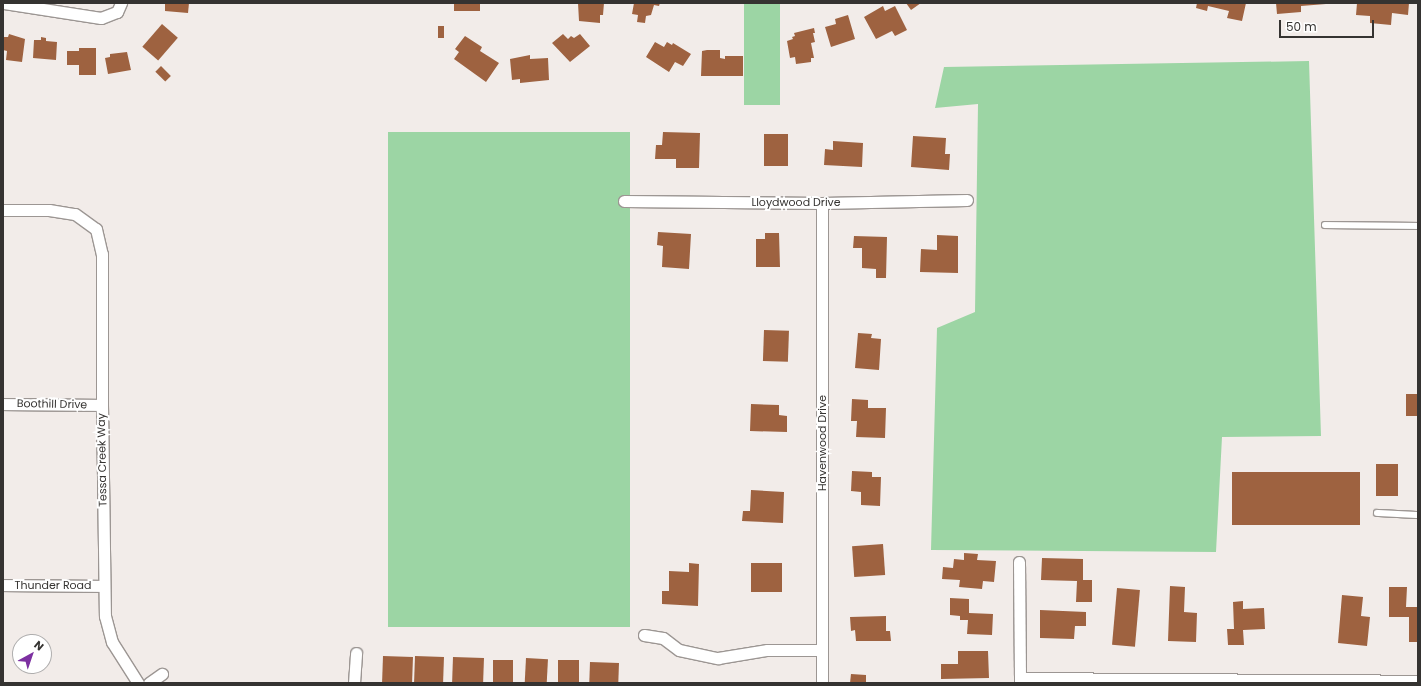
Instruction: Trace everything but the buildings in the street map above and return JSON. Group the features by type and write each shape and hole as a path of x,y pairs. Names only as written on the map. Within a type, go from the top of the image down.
{"street":[{"path":"4,3 101,18 119,7"},
{"name":"Lloydwood Drive","path":"624,201 822,203 967,200"},
{"name":"Havenwood Drive","path":"822,203 822,683"},
{"name":"Tessa Creek Way","path":"3,210 49,210 74,214 96,229 102,254 102,405 105,616 112,642 138,683"},
{"name":"Boothill Drive","path":"3,404 102,405"},
{"path":"1019,562 1020,681 1418,681"},
{"name":"Thunder Road","path":"3,585 104,586"},
{"path":"644,634 663,638 679,650 718,658 767,650 822,650"},
{"path":"354,683 356,653"},
{"path":"149,683 162,674"}],"lane":[{"path":"1325,225 1418,226"},
{"path":"1378,513 1418,515"}],"green space":[{"path":"744,3 780,3 780,105 744,105"},
{"path":"1309,61 1321,436 1222,437 1216,552 931,550 937,328 975,312 978,104 935,108 944,67"},
{"path":"388,132 630,132 630,627 388,627"}]}
